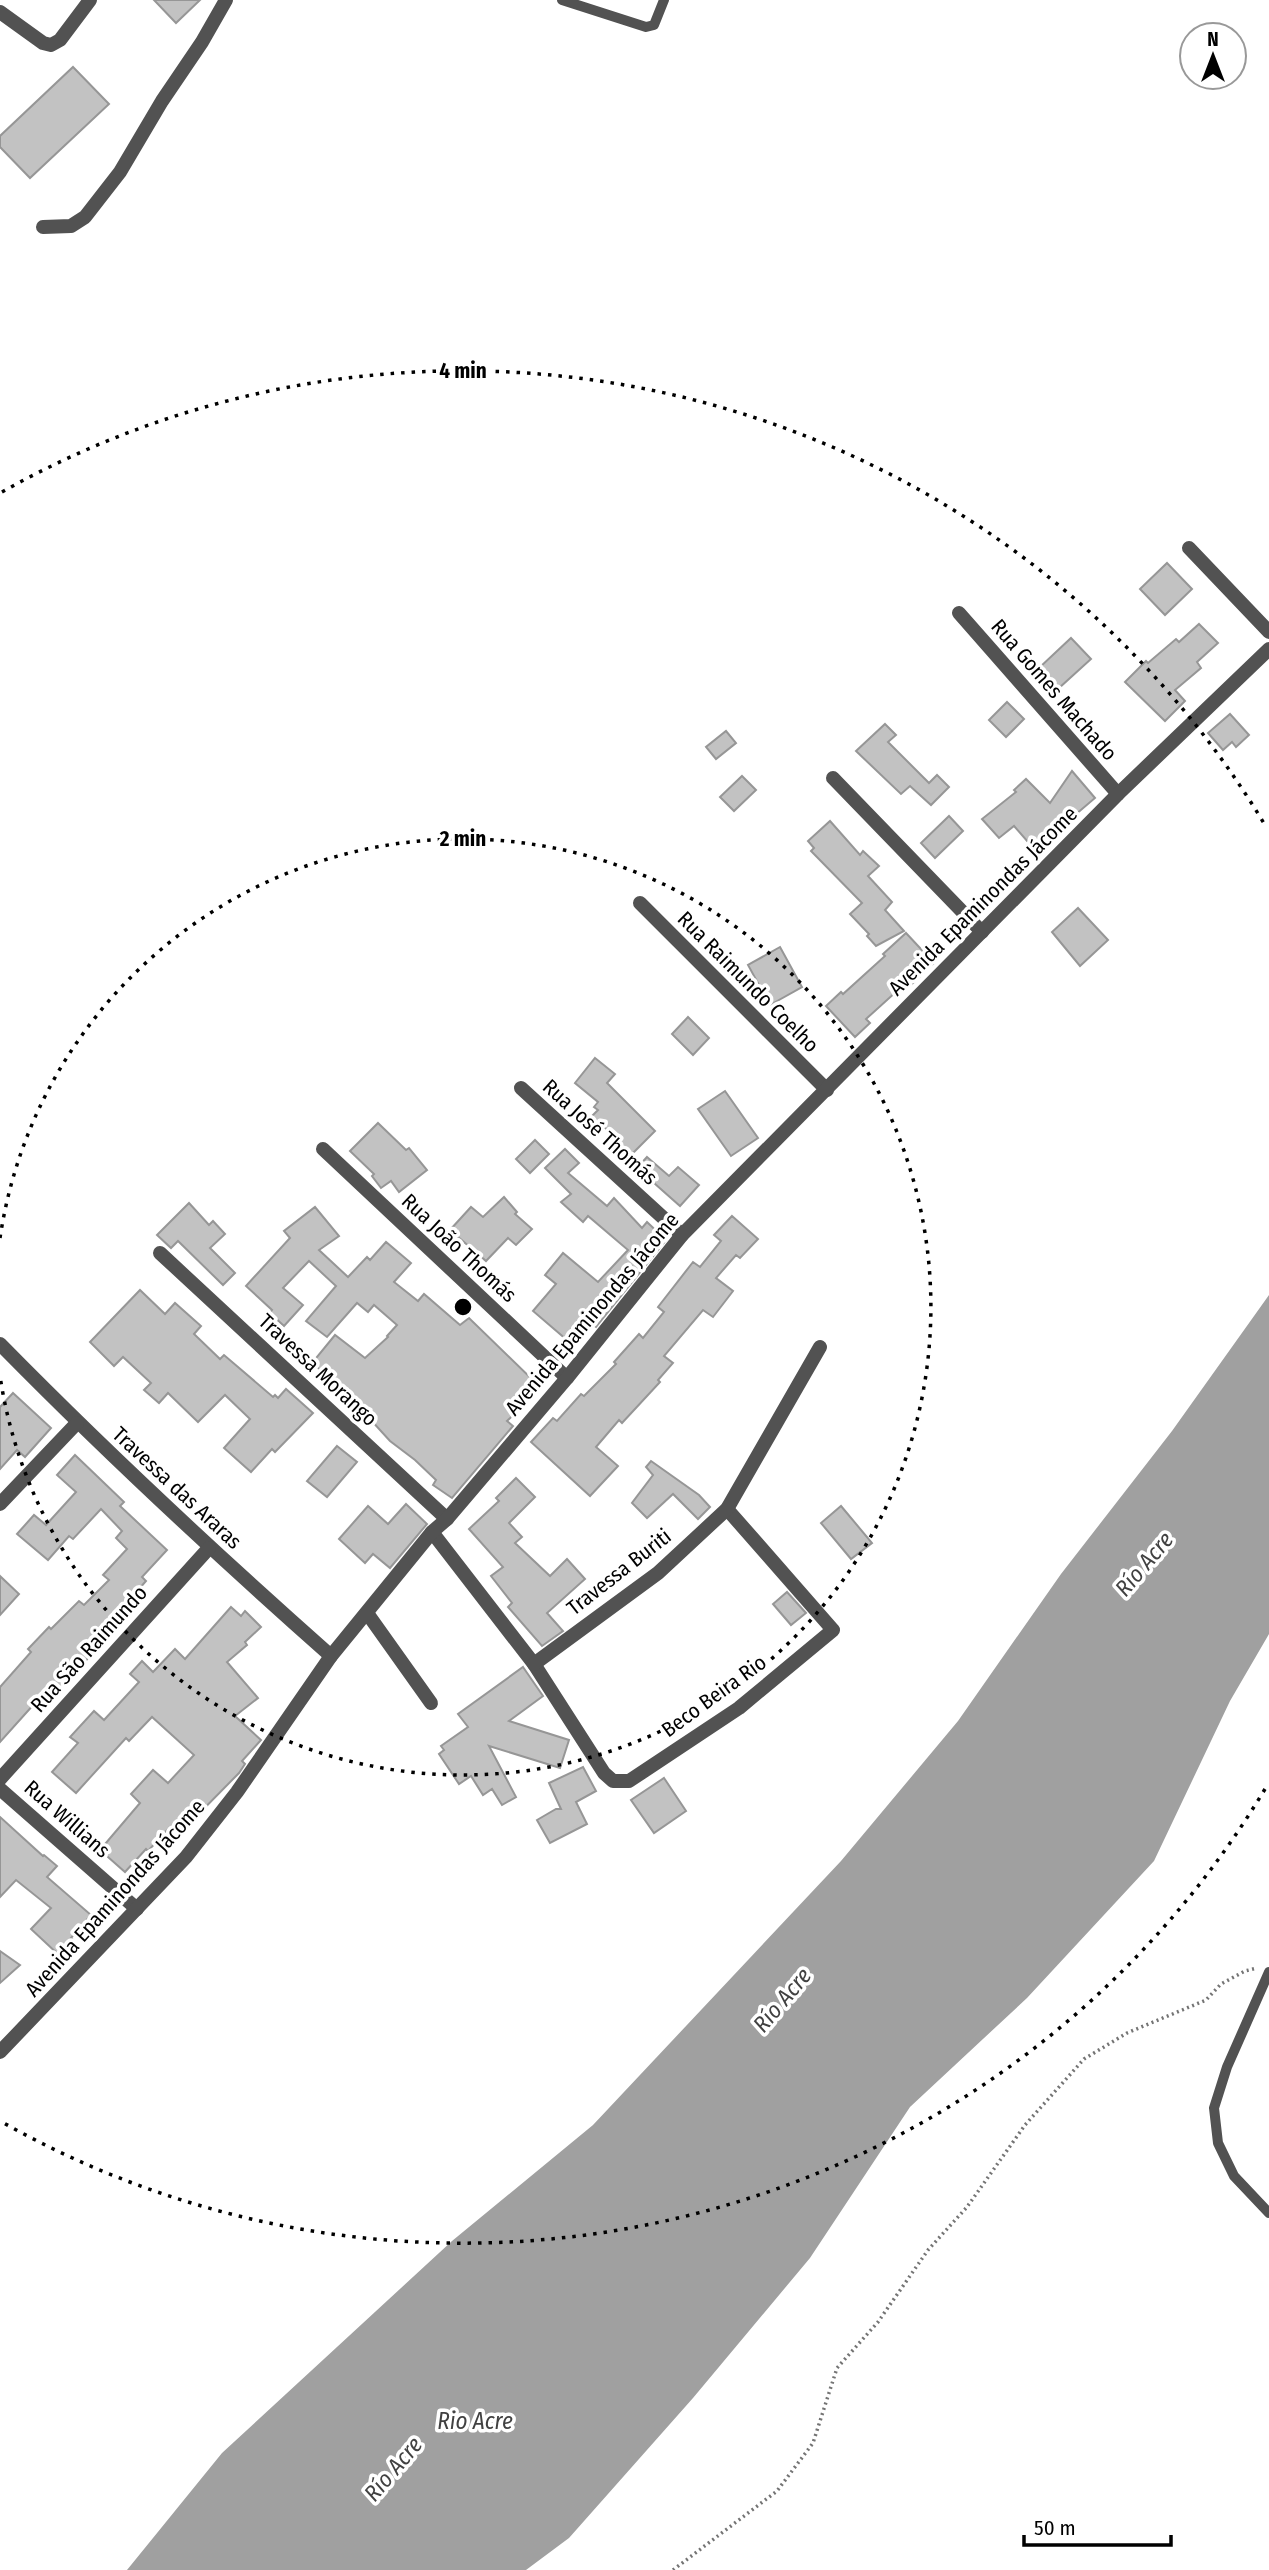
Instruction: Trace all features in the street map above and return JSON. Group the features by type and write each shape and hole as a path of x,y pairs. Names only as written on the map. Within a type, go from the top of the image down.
{"street":[{"path":"0,12 43,43 51,45 60,40 90,0"},
{"path":"43,227 71,226 85,217 120,172 226,0"},
{"path":"1189,548 1269,632"},
{"name":"Rua Gomes Machado","path":"959,613 1118,794"},
{"name":"Avenida Epaminondas Jácome","path":"0,2052 187,1857 237,1792 331,1656 432,1532 447,1519 567,1378 682,1235 1118,794 1269,649"},
{"path":"833,778 982,932"},
{"name":"Rua Raimundo Coelho","path":"640,903 827,1090"},
{"name":"Rua José Thomás","path":"521,1088 682,1235"},
{"name":"Rua João Thomás","path":"323,1149 567,1378"},
{"name":"Travessa Morango","path":"160,1253 447,1519"},
{"name":"Travessa das Araras","path":"0,1344 209,1548 331,1656"},
{"name":"Travessa Buriti","path":"534,1664 658,1573 727,1509 820,1347"},
{"path":"0,1504 78,1423"},
{"name":"Beco Beira Rio","path":"534,1664 604,1773 613,1781 629,1781 739,1708 833,1630 727,1509"},
{"path":"432,1532 534,1664"},
{"name":"Rua São Raimundo","path":"0,1779 209,1548"},
{"path":"367,1613 431,1703"},
{"name":"Rua Willians","path":"0,1789 137,1909"}],"lane":[{"path":"562,0 646,27 654,25 664,0"},
{"path":"1269,1972 1227,2067 1214,2108 1217,2143 1234,2176 1269,2213"}],"path":[{"path":"673,2570 777,2491 813,2443 837,2368 878,2322 928,2250 967,2207 1025,2125 1084,2059 1127,2033 1206,2000 1221,1984 1245,1971 1269,1965"}],"water":[{"name":"Rio Acre","path":"1269,1295 1269,1634 1230,1701 1154,1861 1027,1998 910,2107 810,2258 693,2398 569,2538 526,2570 127,2570 222,2453 452,2241 593,2125 841,1861 958,1721 1061,1574 1172,1431"}],"building":[{"path":"154,0 200,0 176,23"},
{"path":"73,67 109,104 30,178 0,147 0,136"},
{"path":"1167,563 1192,589 1165,615 1140,589"},
{"path":"1199,624 1218,643 1197,662 1201,668 1175,690 1185,701 1165,721 1125,682 1146,661 1148,663 1176,639 1179,642"},
{"path":"1071,638 1091,659 1059,688 1040,667"},
{"path":"1007,702 1024,719 1006,737 989,720"},
{"path":"1230,714 1249,735 1236,747 1232,742 1223,750 1208,733"},
{"path":"885,724 896,735 888,742 929,783 937,775 949,787 931,805 910,786 901,794 856,751"},
{"path":"726,731 736,743 716,759 706,747"},
{"path":"1072,771 1095,798 1068,821 1070,824 1035,850 1014,826 999,838 982,819 1016,792 1014,790 1026,779 1050,803"},
{"path":"742,776 756,790 734,811 720,797"},
{"path":"949,816 963,831 935,858 921,843"},
{"path":"830,821 860,855 863,851 879,866 868,876 892,902 885,910 904,931 876,946 867,936 869,934 850,914 862,903 811,851 814,848 808,841"},
{"path":"1078,908 1108,940 1080,966 1052,932"},
{"path":"906,933 934,963 912,984 908,981 866,1019 870,1023 855,1037 826,1006 885,956 883,954"},
{"path":"780,947 802,987 770,1005 748,965"},
{"path":"688,1017 709,1038 693,1055 672,1034"},
{"path":"595,1058 615,1074 607,1083 655,1131 630,1156 611,1138 613,1135 592,1116 598,1110 594,1107 598,1102 575,1083"},
{"path":"725,1091 758,1138 731,1156 698,1109"},
{"path":"378,1123 406,1150 409,1148 427,1170 399,1192 391,1181 381,1188 372,1176 374,1174 350,1151"},
{"path":"535,1140 549,1154 530,1173 516,1159"},
{"path":"565,1149 579,1163 568,1173 607,1206 614,1198 642,1228 647,1222 666,1240 596,1327 593,1325 574,1346 533,1311 556,1284 545,1275 563,1253 598,1282 628,1250 588,1216 583,1222 561,1202 571,1194 545,1168"},
{"path":"647,1157 669,1176 678,1167 699,1185 680,1206 637,1168"},
{"path":"504,1197 517,1212 515,1214 532,1229 516,1245 508,1238 486,1261 450,1230 471,1207 483,1217"},
{"path":"189,1203 209,1225 213,1221 225,1234 210,1248 235,1273 223,1285 178,1241 171,1248 157,1235"},
{"path":"315,1207 339,1236 319,1250 348,1277 367,1257 370,1260 386,1242 411,1263 394,1282 418,1301 424,1294 460,1325 469,1318 541,1388 507,1421 513,1426 452,1498 433,1485 436,1480 390,1441 339,1385 312,1363 335,1335 365,1358 397,1325 374,1305 368,1312 357,1303 327,1337 306,1321 336,1286 309,1261 283,1288 303,1305 284,1326 270,1313 272,1310 246,1286 290,1238 284,1231"},
{"path":"732,1216 758,1239 740,1258 736,1255 716,1278 733,1291 713,1317 703,1310 664,1356 673,1363 658,1380 660,1382 622,1423 619,1420 596,1447 618,1466 590,1496 531,1442 553,1418 557,1421 581,1394 584,1396 616,1364 614,1362 639,1334 643,1338 664,1312 658,1307 693,1262 700,1267 721,1241 714,1235"},
{"path":"140,1290 165,1314 175,1303 201,1326 194,1334 220,1359 224,1355 273,1397 275,1395 278,1398 286,1389 313,1413 275,1452 272,1449 251,1472 224,1448 250,1419 225,1395 198,1422 168,1393 159,1403 144,1390 151,1383 123,1357 114,1366 90,1342"},
{"path":"13,1393 51,1428 25,1457 17,1450 0,1469 0,1407"},
{"path":"337,1446 357,1462 327,1497 307,1481"},
{"path":"75,1455 124,1502 120,1506 167,1550 142,1577 146,1581 124,1606 129,1611 110,1631 112,1633 41,1708 35,1703 0,1742 0,1687 31,1652 28,1649 49,1627 51,1629 79,1601 84,1605 109,1580 103,1575 127,1549 116,1538 122,1531 101,1509 73,1539 69,1536 48,1560 17,1534 34,1515 46,1525 76,1492 57,1475"},
{"path":"651,1461 699,1495 710,1507 698,1519 673,1494 647,1518 632,1503 653,1475 646,1467"},
{"path":"516,1478 535,1497 509,1523 522,1537 515,1543 550,1576 567,1559 585,1579 547,1613 563,1631 542,1646 508,1607 512,1603 491,1576 503,1567 469,1529 499,1501 496,1498"},
{"path":"406,1504 427,1524 390,1568 373,1554 365,1563 339,1539 368,1506 388,1524"},
{"path":"841,1506 872,1543 851,1559 821,1523"},
{"path":"0,1576 19,1594 0,1615"},
{"path":"787,1592 806,1613 791,1625 773,1604"},
{"path":"231,1607 241,1616 245,1611 261,1627 245,1642 247,1645 227,1662 258,1698 235,1716 261,1740 242,1761 245,1764 239,1773 177,1836 169,1828 125,1872 100,1850 140,1803 131,1794 153,1770 168,1783 194,1755 152,1717 129,1741 126,1738 76,1793 52,1772 78,1743 70,1737 94,1711 104,1720 139,1682 130,1674 142,1661 153,1672 175,1649 185,1659"},
{"path":"523,1667 543,1696 509,1721 569,1740 560,1768 489,1746 516,1797 502,1805 492,1789 483,1795 471,1776 459,1784 439,1754 444,1750 441,1746 468,1727 458,1714"},
{"path":"583,1767 596,1791 576,1802 587,1824 550,1843 537,1820 561,1809 549,1783"},
{"path":"664,1778 686,1811 654,1833 631,1800"},
{"path":"0,1817 57,1866 47,1877 91,1915 71,1938 74,1941 60,1956 31,1929 51,1908 16,1880 0,1897"},
{"path":"0,1951 20,1965 0,1983"}],"water label":[{"name":"Río Acre","path":"1144,1564"},
{"name":"Río Acre","path":"782,2000"},
{"name":"Río Acre","path":"393,2469"}]}
